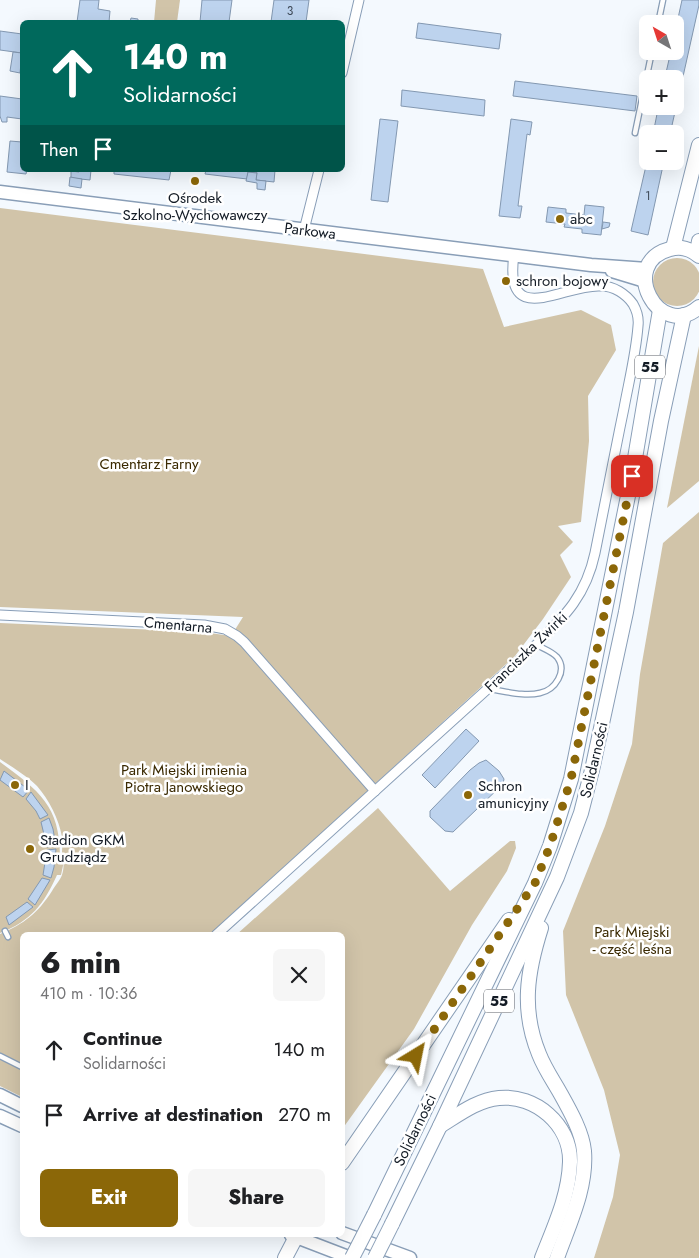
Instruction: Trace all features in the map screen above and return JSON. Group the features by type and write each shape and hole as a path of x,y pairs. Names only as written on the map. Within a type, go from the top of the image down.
{"main road":[{"path":"672,248 699,145"},
{"path":"698,250 672,248 657,255 646,275 646,292 660,310 676,315 684,315 699,308"},
{"name":"Solidarności","path":"352,1258 535,883 550,846 571,779 632,476 660,310"},
{"name":"Solidarności","path":"375,1258 440,1126 557,877 581,813 626,612 661,421 684,315"},
{"path":"557,877 534,949 529,975 527,1014 531,1032 540,1056 576,1125 583,1149 584,1170 578,1199 557,1258"},
{"path":"345,1159 535,883"},
{"path":"440,1126 484,1102 498,1098 514,1098 528,1102 542,1110 561,1129 567,1144 570,1160 568,1181 564,1200 542,1258"},
{"path":"285,1258 295,1237"}],"street":[{"path":"345,61 359,0"},
{"path":"304,230 318,172"},
{"name":"Parkowa","path":"0,192 514,255 646,275"},
{"name":"Franciszka Żwirki","path":"219,932 536,645 566,615 587,580 597,544 629,380 638,314 628,298 623,294 612,287 600,285 551,296 528,298 518,292 513,284 514,255"},
{"name":"Cmentarna","path":"0,615 172,623 204,625 226,629 244,642 375,791"},
{"path":"0,1095 20,1105"},
{"path":"0,1116 20,1125"},
{"path":"345,1234 410,1258"},
{"path":"298,1237 352,1258"}],"lane":[{"path":"660,15 663,0"},
{"path":"635,133 650,60"},
{"path":"488,689 526,694 540,693 549,690 556,684 561,668 558,659 551,652 536,645"},
{"path":"6,931 8,937"},
{"path":"0,1056 20,1066"}],"green space":[{"path":"156,0 180,0 177,20 154,20"},
{"path":"0,208 483,269 504,327 581,310 611,325 616,350 588,396 589,441 581,522 558,526 573,542 560,555 571,577 515,656 213,932 20,932 20,1096 0,1086 0,934 17,926 36,912 61,877 64,863 61,830 41,791 33,782 0,759 0,623 203,632 231,636 243,617 0,607"},
{"path":"677,258 686,260 694,265 699,273 699,291 694,299 686,304 677,306 668,304 660,299 655,291 653,282 655,273 660,265 668,260"},
{"path":"699,346 699,481 667,508"},
{"name":"Park Miejski - część leśna","path":"699,512 699,1258 594,1258 613,1197 620,1155 604,1090 566,995 563,931 605,826 632,744 640,674 663,543"},
{"name":"Stadion GKM Grudziądz","path":"0,762 26,782 45,801 56,824 60,857 64,861 61,875 57,875 47,895 35,910 20,923 0,933"},
{"path":"378,808 450,891 510,841 515,841 516,848 507,871 472,925 414,1029 345,1125 345,932 239,932"}],"building":[{"path":"80,0 99,0 98,9 110,11 109,20 77,20"},
{"path":"202,0 232,0 229,20 200,20"},
{"path":"274,0 309,0 306,20 271,20"},
{"path":"682,0 699,0 684,72 684,70 667,70 669,60 684,60 684,15 679,15"},
{"path":"418,23 501,34 499,49 416,38"},
{"path":"0,31 20,34 20,53 0,50"},
{"path":"13,52 20,53 20,73 10,71"},
{"path":"515,81 637,96 635,111 513,96"},
{"path":"402,90 485,100 484,116 401,106"},
{"path":"0,96 20,99 20,119 7,117 7,122 2,122 0,116"},
{"path":"657,115 674,115 672,125 655,125"},
{"path":"380,119 398,121 388,202 371,200"},
{"path":"511,119 532,122 530,135 527,134 518,206 522,206 520,218 499,216"},
{"path":"10,141 20,142 20,172 26,172 26,174 7,172"},
{"path":"645,170 662,170 648,235 631,231"},
{"path":"71,172 91,172 90,180 71,178"},
{"path":"114,172 171,172 169,180 114,174"},
{"path":"206,172 248,172 247,179 205,174"},
{"path":"248,172 257,173 256,180 266,181 265,190 257,189 257,183 246,181"},
{"path":"257,172 275,172 274,182 256,180"},
{"path":"70,177 82,179 81,188 69,186"},
{"path":"585,205 604,207 601,235 582,233 582,229 564,227 565,224 546,222 548,207 566,209 566,213 584,215"},
{"path":"603,222 610,223 609,227 602,229"},
{"path":"466,729 479,741 435,788 422,775"},
{"name":"Schron amunicyjny","path":"486,760 499,771 504,779 503,784 453,832 445,831 430,817 430,811 470,770"},
{"name":"I","path":"4,771 29,790 23,797 0,780"},
{"path":"31,792 48,815 40,819 26,799"},
{"path":"49,818 56,846 47,847 41,822"},
{"path":"56,849 51,878 43,875 47,850"},
{"path":"42,878 50,880 35,905 28,899"},
{"path":"27,902 33,907 9,925 6,917"}],"place":[{"name":"Ośrodek Szkolno-Wychowawczy","path":"195,181"},
{"name":"abc","path":"560,219"},
{"name":"schron bojowy","path":"506,281"},
{"name":"I","path":"15,785"},
{"name":"Schron amunicyjny","path":"468,795"},
{"name":"Stadion GKM Grudziądz","path":"30,849"}],"route":[{"path":"416,1056 535,883 550,846 571,779 632,476"}],"park label":[{"name":"Cmentarz Farny","path":"149,464"},
{"name":"Park Miejski imienia Piotra Janowskiego","path":"184,778"}]}
